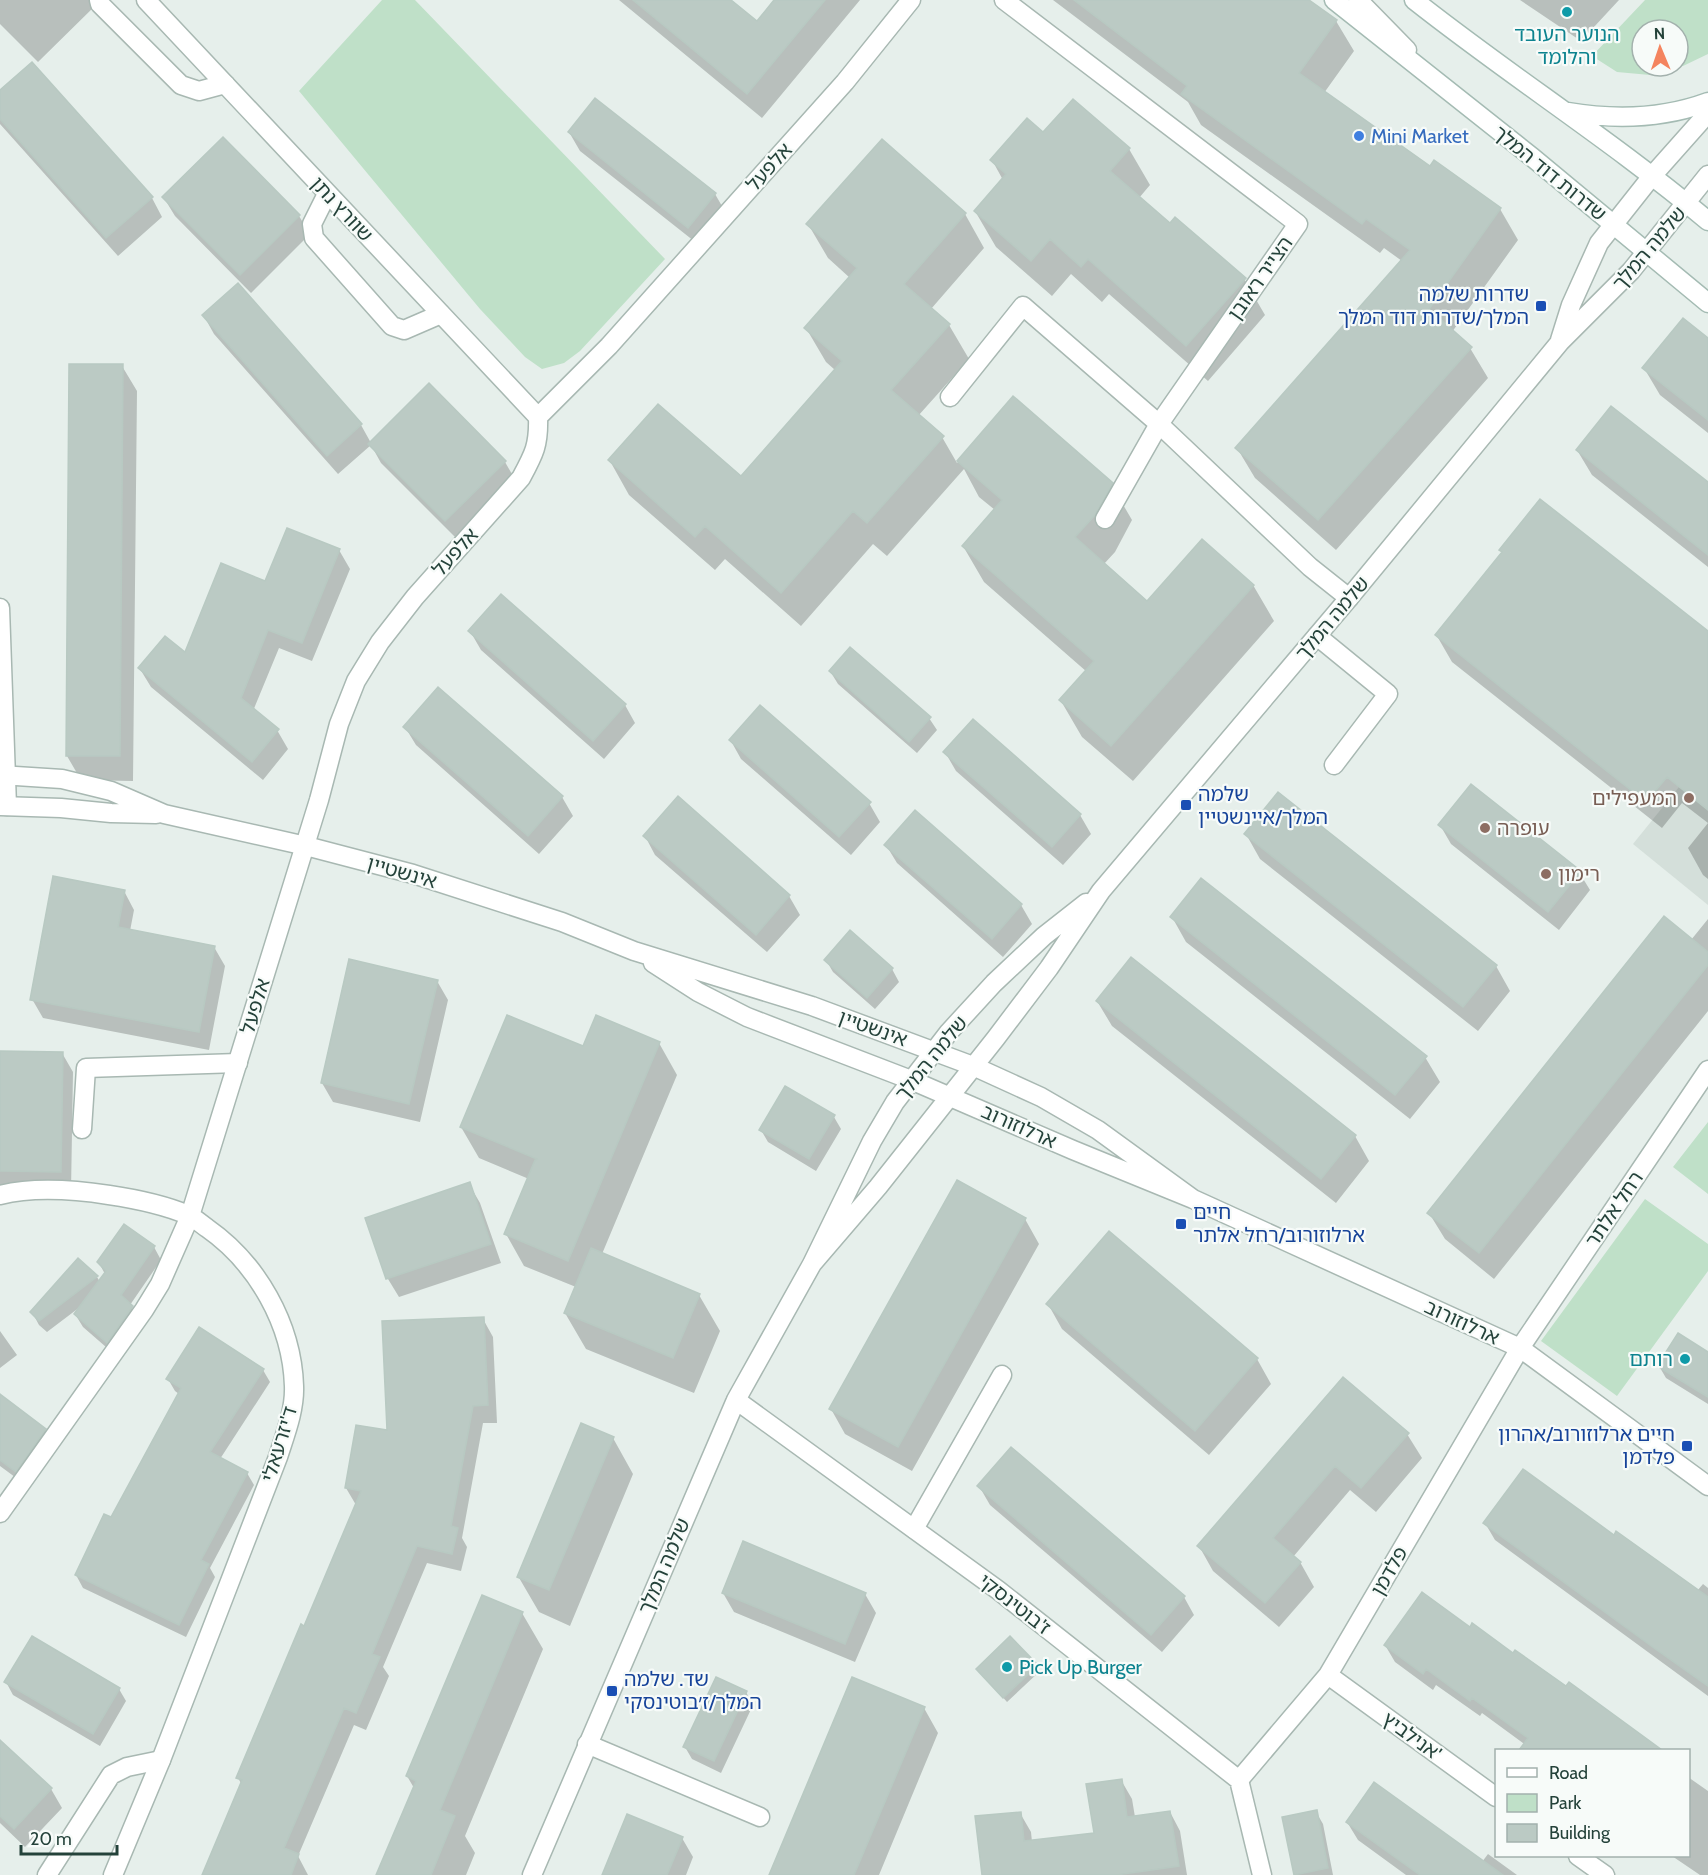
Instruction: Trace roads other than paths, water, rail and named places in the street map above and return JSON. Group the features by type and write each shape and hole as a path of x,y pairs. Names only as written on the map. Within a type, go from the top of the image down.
{"street":[{"path":"99,0 100,4 181,85 199,91 225,84"},
{"name":"שוורץ נתן","path":"146,0 538,417"},
{"name":"אלפעל","path":"0,1513 144,1310 165,1275 190,1216 320,800 339,724 356,681 380,642 415,597 521,478 539,438 538,417 609,346 845,82 911,0"},
{"name":"הצייר ראובן","path":"1004,0 1298,224 1159,424"},
{"name":"שדרות דוד המלך","path":"1334,0 1708,303"},
{"path":"1358,0 1436,81"},
{"path":"1414,0 1465,40 1652,176 1708,221"},
{"path":"1562,111 1608,117 1643,117 1669,113 1708,102"},
{"name":"שלמה המלך","path":"1560,342 1571,305 1599,243 1652,176 1708,113"},
{"name":"שלמה המלך","path":"812,1264 878,1187 950,1096 1049,968 1101,891 1349,598 1560,342 1616,287 1708,175"},
{"path":"327,194 312,224 314,238 392,326 404,330 441,314"},
{"path":"950,397 1023,306 1159,424 1310,567 1349,598"},
{"path":"1105,519 1159,424"},
{"path":"0,608 3,806"},
{"path":"1317,636 1388,694 1334,765"},
{"name":"אינשטיין","path":"3,775 62,779 82,783 111,791 164,814 306,846 413,874 552,918 634,951 812,1006 973,1066"},
{"name":"אינשטיין","path":"3,806 164,814"},
{"name":"שלמה המלך","path":"532,1875 736,1400 812,1264 872,1142 895,1102 949,1032 994,983 1044,936 1101,891"},
{"name":"אינשטיין","path":"634,951 698,992 747,1017 911,1080"},
{"path":"82,1129 86,1068 238,1062"},
{"name":"ארלוזורוב","path":"973,1066 1041,1096 1070,1112 1193,1199"},
{"name":"רחל אלתר","path":"1520,1348 1708,1070"},
{"name":"ארלוזורוב","path":"911,1080 1193,1199 1520,1348 1708,1486"},
{"name":"ד'יזרעאלי","path":"0,1196 12,1192 79,1190 147,1201 190,1216 224,1240 251,1270 270,1299 282,1325 291,1356 294,1388 290,1418 278,1457 161,1760 113,1875"},
{"name":"פלדמן","path":"1239,1780 1328,1675 1520,1348"},
{"path":"914,1529 1002,1375"},
{"name":"ז'בוטינסקי","path":"736,1400 998,1590 1239,1780"},
{"name":"אנילביץ'","path":"1328,1675 1495,1796"},
{"path":"587,1744 760,1817"},
{"path":"48,1875 111,1775 127,1767 161,1760"},
{"path":"1239,1780 1262,1875"},
{"path":"1579,1857 1605,1875"}],"place":[{"name":"הנוער העובד והלומד","path":"1567,12"},
{"name":"Mini Market","path":"1359,136"},
{"name":"שדרות שלמה המלך/שדרות דוד המלך","path":"1541,306"},
{"name":"המעפילים","path":"1689,798"},
{"name":"שלמה המלך/איינשטיין","path":"1186,805"},
{"name":"עופרה","path":"1485,828"},
{"name":"רימון","path":"1546,874"},
{"name":"חיים ארלוזורוב/רחל אלתר","path":"1181,1224"},
{"name":"רותם","path":"1685,1359"},
{"name":"חיים ארלוזורוב/אהרון פלדמן","path":"1687,1446"},
{"name":"Pick Up Burger","path":"1007,1667"},
{"name":"שד. שלמה המלך/ז׳בוטינסקי","path":"612,1691"}]}
